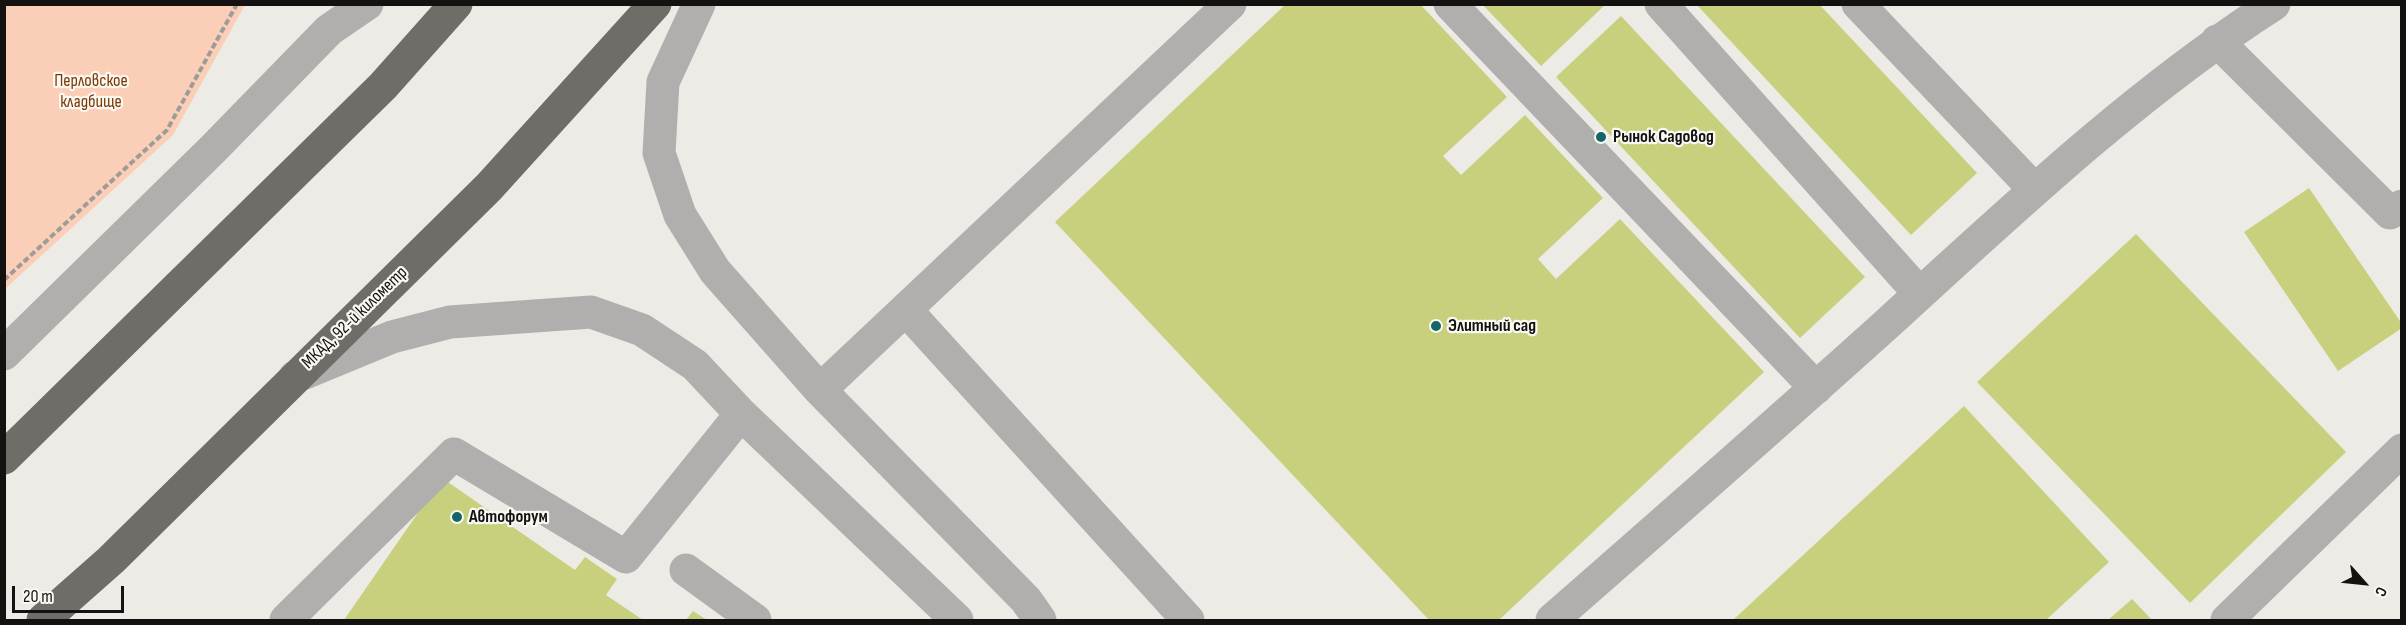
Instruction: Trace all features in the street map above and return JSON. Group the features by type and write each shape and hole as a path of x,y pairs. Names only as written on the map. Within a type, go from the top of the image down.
{"highway":[{"path":"7,456 383,86 456,4"},
{"name":"МКАД, 92-й километр","path":"43,621 111,561 489,187 655,4"}],"street":[{"path":"4,354 213,149 329,30 367,4"},
{"path":"699,4 663,82 659,153 680,215 715,271 820,390 1026,600 1040,621"},
{"path":"820,390 1230,4"},
{"path":"1450,4 1816,388"},
{"path":"1661,4 1920,294"},
{"path":"1858,4 2034,189"},
{"path":"1552,621 1816,388 2034,189 2217,41 2274,4"},
{"path":"2217,41 2390,213 2402,206"},
{"path":"906,310 1188,621"},
{"path":"294,378 392,337 450,322 591,312 642,330 695,365 741,414 957,621"},
{"path":"286,621 454,454 626,556 741,414"},
{"path":"2227,621 2402,450"},
{"path":"686,570 755,621"}],"path":[{"path":"4,280 168,130 237,4"}],"green space":[{"name":"Перловское кладбище","path":"5,4 245,5 173,135 5,289"}],"building":[{"name":"Элитный сад","path":"1286,4 1420,4 1507,97 1443,156 1461,175 1525,115 1603,198 1538,259 1556,279 1620,219 1764,372 1499,620 1429,620 1055,222"},
{"path":"1482,4 1606,4 1541,66"},
{"path":"1696,4 1819,4 1977,173 1911,235"},
{"path":"1621,16 1865,277 1800,338 1556,77"},
{"path":"2309,188 2402,324 2402,328 2338,371 2244,232"},
{"path":"2136,234 2346,452 2190,603 1977,382"},
{"path":"1964,406 2109,562 2046,620 1733,620"},
{"name":"Автофорум","path":"442,478 575,570 585,557 617,579 606,595 643,620 344,620"},
{"path":"2132,599 2152,620 2108,620"},
{"path":"693,611 707,620 686,620"}],"place":[{"name":"Рынок Садовод","path":"1601,137"},
{"name":"Элитный сад","path":"1436,326"},
{"name":"Автофорум","path":"457,517"}]}
